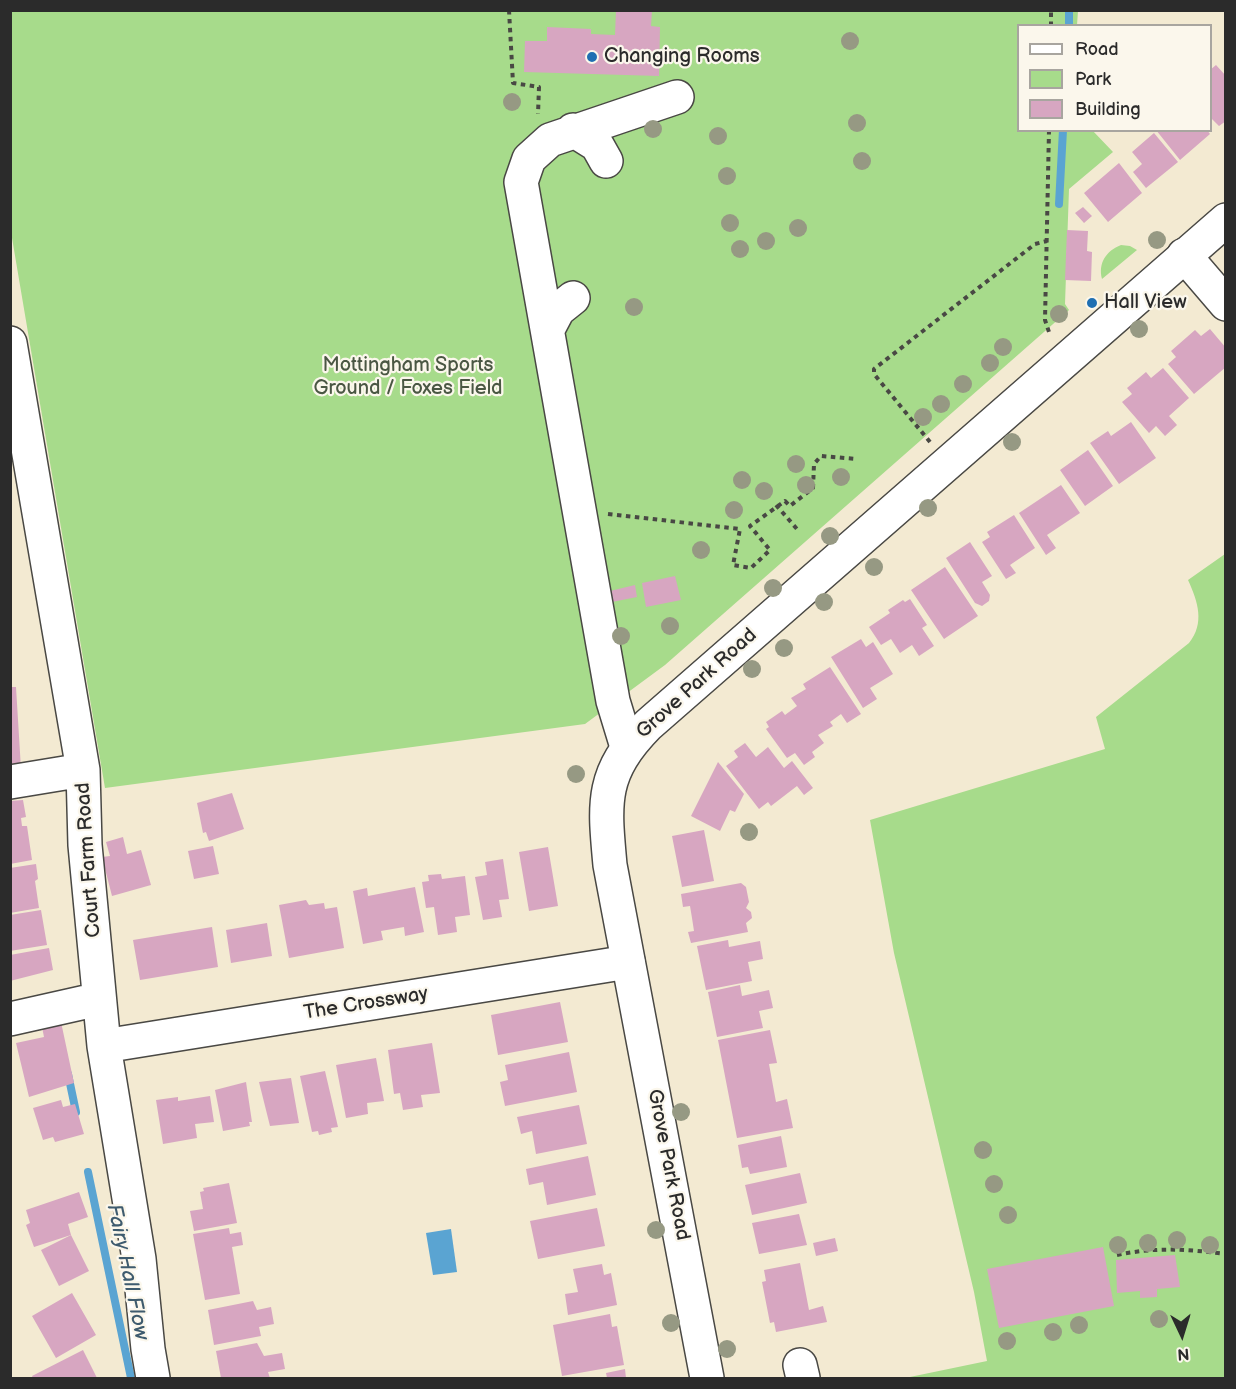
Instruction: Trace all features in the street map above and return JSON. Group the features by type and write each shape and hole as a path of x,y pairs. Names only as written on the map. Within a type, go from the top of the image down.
{"street":[{"path":"627,747 613,701 521,182 529,159 538,148 573,130 677,97"},
{"path":"573,130 597,144 606,161"},
{"name":"Grove Park Road","path":"707,1378 610,865 606,814 610,778 627,747 691,688 948,464 1064,359 1226,220"},
{"path":"1184,255 1226,304"},
{"path":"548,329 558,310 573,298"},
{"name":"Court Farm Road","path":"10,343 19,454 83,770 85,845 104,1047 139,1259 153,1378"},
{"path":"10,783 83,770"},
{"name":"The Crossway","path":"104,1047 628,962"},
{"path":"10,1019 99,999"}],"path":[{"path":"509,10 513,84 539,87 538,148"},
{"path":"1049,132 1045,320 1052,340 1064,359"},
{"path":"948,464 874,374 874,369 1035,244 1047,241"},
{"path":"580,513 630,515 740,529 750,526 776,505 785,501 790,506 813,488 814,464 821,456 857,459"},
{"path":"776,505 797,529"},
{"path":"740,529 733,565 751,568 770,550 750,526"},
{"path":"1117,1256 1143,1250 1180,1248 1226,1254"}],"green space":[{"name":"Mottingham Sports Ground / Foxes Field","path":"10,11 1078,11 1077,24 1017,24 1017,132 1094,132 1113,152 1069,189 1065,304 1069,310 665,665 585,724 105,788 11,232"},
{"path":"1121,245 1137,250 1102,279 1101,268 1104,258"},
{"path":"1225,554 1225,1378 905,1378 987,1361 974,1292 894,953 870,820 1105,749 1096,717 1189,643 1197,628 1198,612 1195,596 1188,580"}],"water":[{"path":"451,1229 457,1272 433,1275 426,1233"}],"building":[{"name":"Changing Rooms","path":"616,10 652,10 651,26 660,27 659,76 524,72 525,41 547,41 547,27 591,29 591,34 615,35"},
{"path":"1216,65 1226,76 1226,121 1219,126 1212,119 1212,68"},
{"path":"1158,132 1208,132 1210,134 1180,160"},
{"path":"1154,133 1178,162 1146,188 1133,172 1142,164 1132,152"},
{"path":"1119,163 1142,193 1108,222 1084,193"},
{"path":"1083,207 1092,216 1084,223 1075,213"},
{"path":"1067,230 1088,231 1087,251 1092,252 1091,281 1065,280"},
{"path":"1210,329 1226,348 1226,367 1194,394 1168,364 1176,357 1171,351 1195,330 1201,336"},
{"path":"1163,368 1189,398 1169,416 1177,425 1165,436 1156,426 1149,433 1122,402 1132,394 1127,388 1146,372 1151,378"},
{"path":"1131,422 1156,458 1119,484 1090,443 1108,431 1111,436"},
{"path":"1088,450 1113,486 1085,506 1060,470"},
{"path":"1061,485 1080,513 1047,535 1056,548 1046,555 1019,513"},
{"path":"1014,515 1035,548 1010,565 1016,573 1006,579 982,542 990,537 987,532"},
{"path":"970,542 992,576 982,582 990,595 989,601 982,606 975,603 946,558"},
{"path":"945,567 978,616 944,639 911,590"},
{"path":"675,576 681,600 646,607 642,583"},
{"path":"635,585 637,597 612,602 610,591"},
{"path":"910,599 927,625 922,628 934,646 919,656 912,645 900,653 891,639 881,645 869,627 890,613 888,610 903,600 905,602"},
{"path":"861,639 866,647 873,642 893,674 870,688 877,699 863,708 831,657"},
{"path":"830,667 861,714 847,723 841,714 830,722 833,726 818,735 824,743 812,752 815,757 804,765 795,753 787,758 766,729 769,727 766,722 782,711 785,715 797,706 791,698 806,689 803,684"},
{"path":"10,687 16,687 21,769 10,770"},
{"path":"745,743 756,757 768,747 784,768 792,761 813,788 804,795 797,786 771,806 768,802 759,809 726,766 738,757 734,751"},
{"path":"718,762 744,794 735,812 730,810 720,831 691,816"},
{"path":"232,793 244,829 209,841 206,832 203,833 197,803"},
{"path":"23,800 26,817 21,818 22,826 27,826 32,860 10,864 10,801"},
{"path":"704,830 714,881 682,887 672,836"},
{"path":"123,837 127,854 141,850 151,885 112,896 102,857 110,856 106,842"},
{"path":"213,846 219,874 194,879 188,851"},
{"path":"548,847 558,906 529,911 519,852"},
{"path":"503,859 509,899 499,900 502,917 483,920 475,877 487,875 485,862"},
{"path":"36,864 38,879 35,881 39,908 10,913 10,868"},
{"path":"441,874 442,879 465,876 470,915 455,917 457,932 438,935 434,907 426,908 422,882 429,881 428,875"},
{"path":"741,883 746,887 749,902 746,908 751,912 752,918 746,923 748,932 691,943 688,932 694,931 690,906 683,907 681,894"},
{"path":"415,887 424,932 405,936 404,927 381,931 383,940 363,944 353,891 367,888 368,896"},
{"path":"306,900 309,905 324,903 325,909 337,907 344,948 289,958 279,905"},
{"path":"41,910 47,945 10,951 10,915"},
{"path":"267,923 272,956 231,963 226,930"},
{"path":"212,927 218,967 140,980 133,940"},
{"path":"728,940 729,947 760,941 763,959 748,962 752,981 706,990 697,946"},
{"path":"49,948 53,970 10,981 10,955"},
{"path":"740,985 742,996 769,990 773,1008 759,1011 763,1028 717,1037 708,992"},
{"path":"560,1002 568,1042 498,1055 491,1015"},
{"path":"61,1022 74,1083 29,1097 16,1043 44,1037 42,1027"},
{"path":"770,1030 777,1063 769,1064 776,1102 787,1099 793,1128 737,1138 718,1040"},
{"path":"432,1043 440,1093 421,1095 423,1107 403,1110 400,1093 394,1094 388,1050"},
{"path":"569,1052 577,1092 505,1106 500,1082 508,1080 505,1065"},
{"path":"376,1058 384,1101 367,1103 368,1114 346,1118 336,1065"},
{"path":"325,1071 338,1127 331,1128 332,1132 319,1135 318,1131 312,1132 300,1076"},
{"path":"291,1078 299,1123 270,1126 259,1082"},
{"path":"246,1082 252,1122 249,1122 250,1126 223,1131 215,1090"},
{"path":"210,1096 214,1122 195,1124 197,1138 163,1144 156,1100 178,1097 178,1101"},
{"path":"61,1100 63,1107 75,1104 84,1134 55,1142 53,1137 43,1140 33,1108"},
{"path":"579,1105 587,1144 536,1154 532,1131 521,1134 517,1117"},
{"path":"781,1136 787,1167 750,1174 748,1167 742,1168 738,1145"},
{"path":"588,1156 596,1195 547,1205 543,1182 529,1185 526,1169"},
{"path":"800,1173 807,1203 752,1215 745,1185"},
{"path":"229,1183 237,1223 194,1231 190,1211 203,1209 200,1192 204,1191 203,1188"},
{"path":"79,1192 88,1217 68,1224 71,1235 34,1247 26,1225 30,1223 26,1210"},
{"path":"597,1208 605,1246 538,1259 530,1221"},
{"path":"799,1214 807,1245 759,1254 752,1223"},
{"path":"229,1228 230,1234 241,1232 243,1245 232,1247 240,1294 205,1300 193,1234"},
{"path":"71,1235 89,1271 59,1286 41,1250"},
{"path":"835,1238 838,1251 816,1256 813,1243"},
{"path":"1103,1247 1114,1306 999,1328 987,1269"},
{"path":"1175,1255 1180,1287 1157,1289 1157,1297 1140,1298 1140,1291 1117,1293 1116,1260"},
{"path":"800,1263 809,1310 823,1306 827,1322 776,1332 774,1322 770,1323 762,1282 766,1281 764,1270"},
{"path":"602,1264 604,1275 611,1273 617,1305 568,1315 565,1294 578,1292 573,1269"},
{"path":"72,1293 96,1335 56,1358 32,1316"},
{"path":"253,1301 257,1310 271,1307 274,1324 259,1327 261,1336 214,1345 208,1310"},
{"path":"610,1314 612,1327 617,1326 624,1365 562,1376 553,1325"},
{"path":"257,1343 264,1356 282,1353 285,1369 268,1372 270,1378 221,1378 216,1351"},
{"path":"83,1350 97,1378 33,1378 32,1376"},
{"path":"625,1369 626,1378 607,1378 606,1373"}],"waterway":[{"path":"1069,10 1069,24"},
{"path":"1059,204 1063,132"},
{"name":"Fairy Hall Flow","path":"68,1074 76,1112"},
{"name":"Fairy Hall Flow","path":"88,1172 131,1378"}],"place":[{"name":"Changing Rooms","path":"592,57"},
{"name":"Hall View","path":"1092,303"}]}
